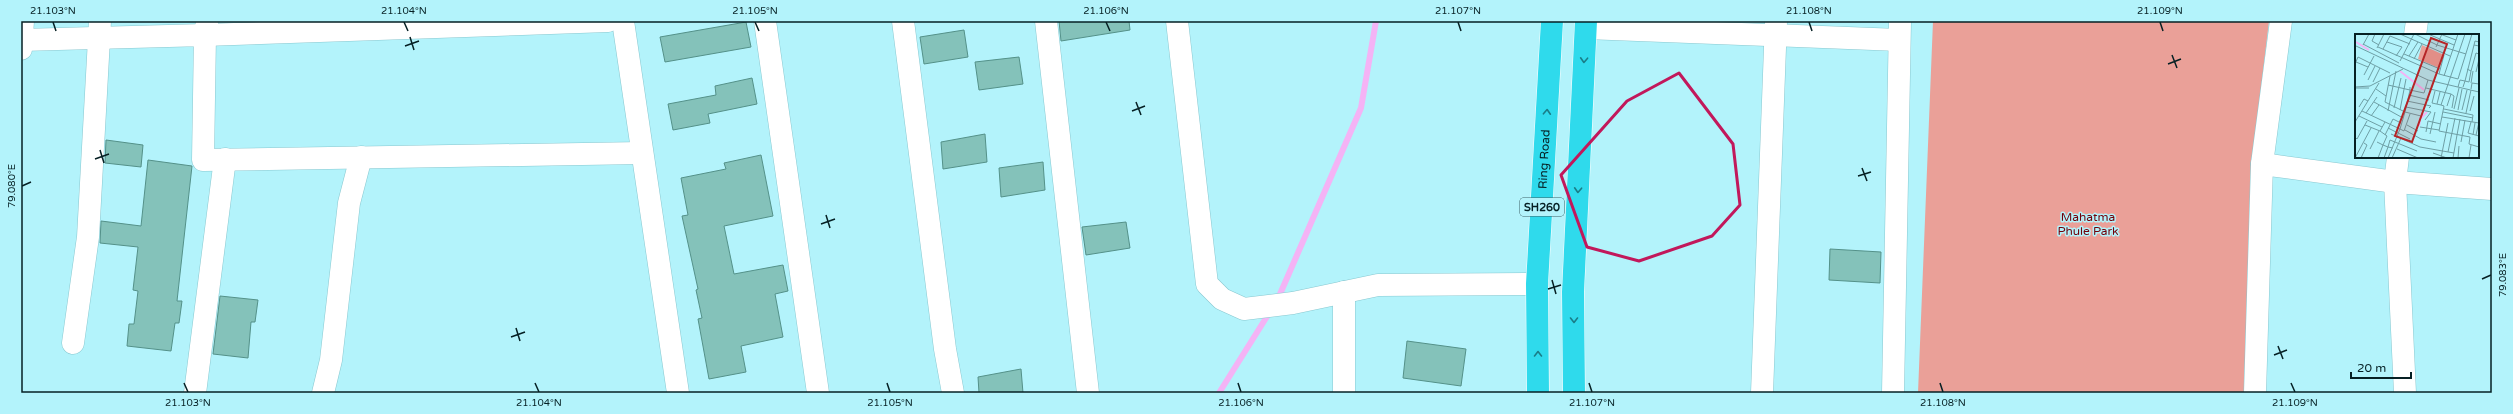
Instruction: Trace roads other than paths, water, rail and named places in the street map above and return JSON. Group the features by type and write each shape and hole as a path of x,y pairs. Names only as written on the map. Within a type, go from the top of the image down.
{"highway":[{"name":"Ring Road","path":"1538,393 1537,284 1552,21"},
{"name":"SH260","path":"1574,393 1573,292 1586,24"}],"street":[{"path":"22,38 100,30 608,21"},
{"path":"623,21 678,393"},
{"path":"766,21 818,393"},
{"path":"903,21 945,349 954,393"},
{"path":"1046,21 1088,393"},
{"path":"1177,21 1207,284 1222,299 1244,309 1293,303 1378,285 1537,284"},
{"path":"2255,393 2262,164 2281,21"},
{"path":"2415,34 2416,21"},
{"path":"1586,24 1900,31 1893,393"},
{"path":"206,28 203,160 642,152"},
{"path":"1762,393 1775,28"},
{"path":"73,343 88,237 100,30"},
{"path":"322,393 330,360 349,203 361,157"},
{"path":"2398,158 2395,182 2405,393"},
{"path":"195,393 225,159"},
{"path":"2262,164 2395,182 2492,189"},
{"path":"1344,292 1344,393"}],"waterway":[{"path":"1277,301 1361,108 1376,21"},
{"path":"1219,393 1271,310"}],"park label":[{"name":"Mahatma Phule Park","path":"2088,224"}]}
